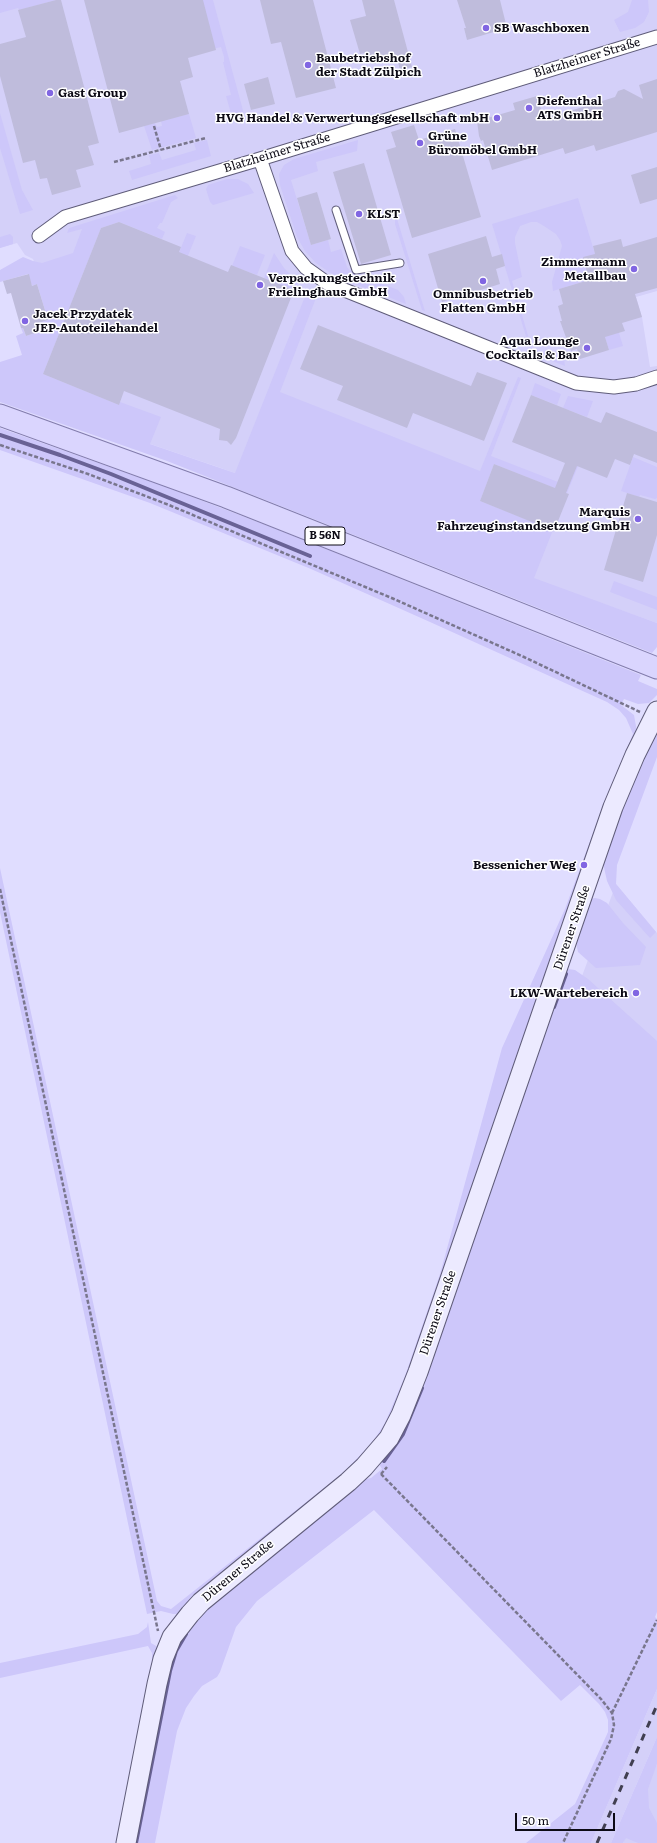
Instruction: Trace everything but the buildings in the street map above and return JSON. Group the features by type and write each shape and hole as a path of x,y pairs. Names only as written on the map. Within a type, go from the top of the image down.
{"main road":[{"name":"B 56N","path":"0,415 226,497 652,666"}],"street":[{"name":"Blatzheimer Straße","path":"39,236 64,217 260,159 657,37"},
{"path":"260,159 292,251 306,268 327,283 576,383 614,387 636,384 657,377"},
{"name":"Dürener Straße","path":"126,1843 156,1684 163,1659 172,1637 186,1618 201,1602 348,1482 364,1467 389,1438 399,1419 418,1372 613,807 631,764 655,715"}],"lane":[{"path":"336,210 356,270 400,263"}],"path":[{"path":"154,126 161,150"},
{"path":"114,162 206,138"},
{"path":"0,445 88,474 156,499 314,565 655,715"},
{"path":"0,889 159,1635"},
{"path":"381,1474 601,1699 612,1713 614,1726 611,1739 563,1843"},
{"path":"612,1713 657,1620"}],"shaded area":[{"path":"0,0 657,0 657,291 636,297 642,317 650,367 657,366 657,623 218,467 0,393 22,387 52,310 33,259 25,255 17,243 0,248"},
{"path":"0,0 56,0 19,10 18,8 0,13"},
{"path":"202,0 213,0 244,114 235,113 232,117 226,96 231,95 223,62 224,57 221,47 213,49"},
{"path":"632,0 648,0 649,12 644,22 635,28 620,32 614,20 628,12"},
{"path":"0,113 22,190 33,210 20,214 0,148"},
{"path":"189,114 196,138 152,150 144,126 155,123 157,127 162,126 161,121"},
{"path":"207,140 211,156 132,180 129,171 151,164 149,155 159,153 162,160 196,150 194,143"},
{"path":"358,140 357,151 316,162 318,171 291,180 311,245 328,240 331,252 341,249 347,267 350,271 398,290 404,297 406,304 345,280 316,263 305,251 297,237 280,185 279,174 284,165 294,159"},
{"path":"227,179 238,179 248,184 254,193 213,205 210,202 206,189 208,185"},
{"path":"175,195 178,198 171,202 162,223 160,223 157,228 165,232 162,239 119,222 101,228 43,374 119,405 120,402 161,417 150,444 235,473 306,294 316,298 280,392 480,471 518,377 521,378 491,456 558,482 585,449 567,493 494,464 480,501 553,530 534,578 657,623 657,647 652,653 167,461 0,402 0,362 22,355 16,336 23,333 21,328 23,328 26,336 37,332 35,324 48,320 37,284 32,286 28,274 0,282 0,270 23,257 42,263 73,253 82,229 67,233 69,228"},
{"path":"578,198 623,346 609,350 588,280 553,291 552,282 562,246 556,234 537,222 531,222 520,226 515,237 522,277 512,281 532,349 542,353 550,351 558,354 564,359 565,366 531,353 492,224"},
{"path":"395,212 425,311 422,310 395,224"},
{"path":"187,233 196,236 185,263 176,260"},
{"path":"10,234 13,237 13,244 0,248 0,237"},
{"path":"240,246 265,255 257,275 232,266"},
{"path":"274,253 284,268 298,282 294,290 264,278"},
{"path":"535,383 561,394 557,405 531,395"},
{"path":"568,396 593,401 587,417 563,408"},
{"path":"0,428 161,485 271,527 641,675 638,681 657,689 657,695 649,703 638,704 624,699 621,705 634,715 637,732 398,1408 366,1457 178,1614 161,1611 147,1614 0,912 0,868 157,1601 161,1606 171,1609 342,1474 372,1443 385,1423 405,1376 440,1274 502,1048 565,909 602,809 633,734 626,718 619,710 607,702 430,622 311,569 150,503 0,450"},
{"path":"633,457 657,467 657,498 655,499 640,495 639,497 621,491"},
{"path":"614,581 657,597 657,610 610,592"},
{"path":"652,732 656,735 657,734 657,757 617,865 616,884 656,932 650,938 616,900 607,881 603,863 605,851"},
{"path":"616,884 657,933 657,1058 578,987"},
{"path":"595,898 607,903 623,923 646,947 640,965 596,968 578,952 575,939 590,899"},
{"path":"568,969 575,970 588,979 657,1041 657,1612 655,1617 657,1619 657,1689 591,1843 526,1843 575,1804 608,1732 608,1720 605,1712 580,1685 561,1701 374,1510 257,1601 236,1627 220,1672 217,1677 202,1686 194,1696 186,1708 177,1731 155,1843 132,1843 173,1651 197,1614 361,1480 371,1478 382,1469 379,1464 564,972"},
{"path":"148,1622 151,1643 158,1647 117,1843 152,1664 152,1653 148,1646 0,1678 0,1663 138,1634 147,1627"},
{"path":"657,1689 657,1737 611,1843 591,1843"},
{"path":"657,1737 657,1764 648,1789 649,1808 657,1823 657,1843 638,1843 626,1838 623,1843 611,1843"},
{"path":"657,1764 657,1843 623,1843 650,1779"}],"waterway":[{"path":"0,435 111,474 310,556"},
{"path":"554,1007 566,974"},
{"path":"384,1461 403,1434 422,1388"},
{"path":"136,1843 170,1671 176,1651 186,1634"}],"railway":[{"path":"597,1843 657,1705"}],"place":[{"name":"SB Waschboxen","path":"486,28"},
{"name":"Baubetriebshof der Stadt Zülpich","path":"308,65"},
{"name":"Gast Group","path":"50,93"},
{"name":"Diefenthal ATS GmbH","path":"529,108"},
{"name":"HVG Handel & Verwertungsgesellschaft mbH","path":"497,118"},
{"name":"Grüne Büromöbel GmbH","path":"420,143"},
{"name":"KLST","path":"359,214"},
{"name":"Zimmermann Metallbau","path":"634,269"},
{"name":"Omnibusbetrieb Flatten GmbH","path":"483,281"},
{"name":"Verpackungstechnik Frielinghaus GmbH","path":"260,285"},
{"name":"Jacek Przydatek JEP-Autoteilehandel","path":"25,321"},
{"name":"Aqua Lounge Cocktails & Bar","path":"587,348"},
{"name":"Marquis Fahrzeuginstandsetzung GmbH","path":"638,519"},
{"name":"Bessenicher Weg","path":"584,865"},
{"name":"LKW-Wartebereich","path":"636,993"}]}
